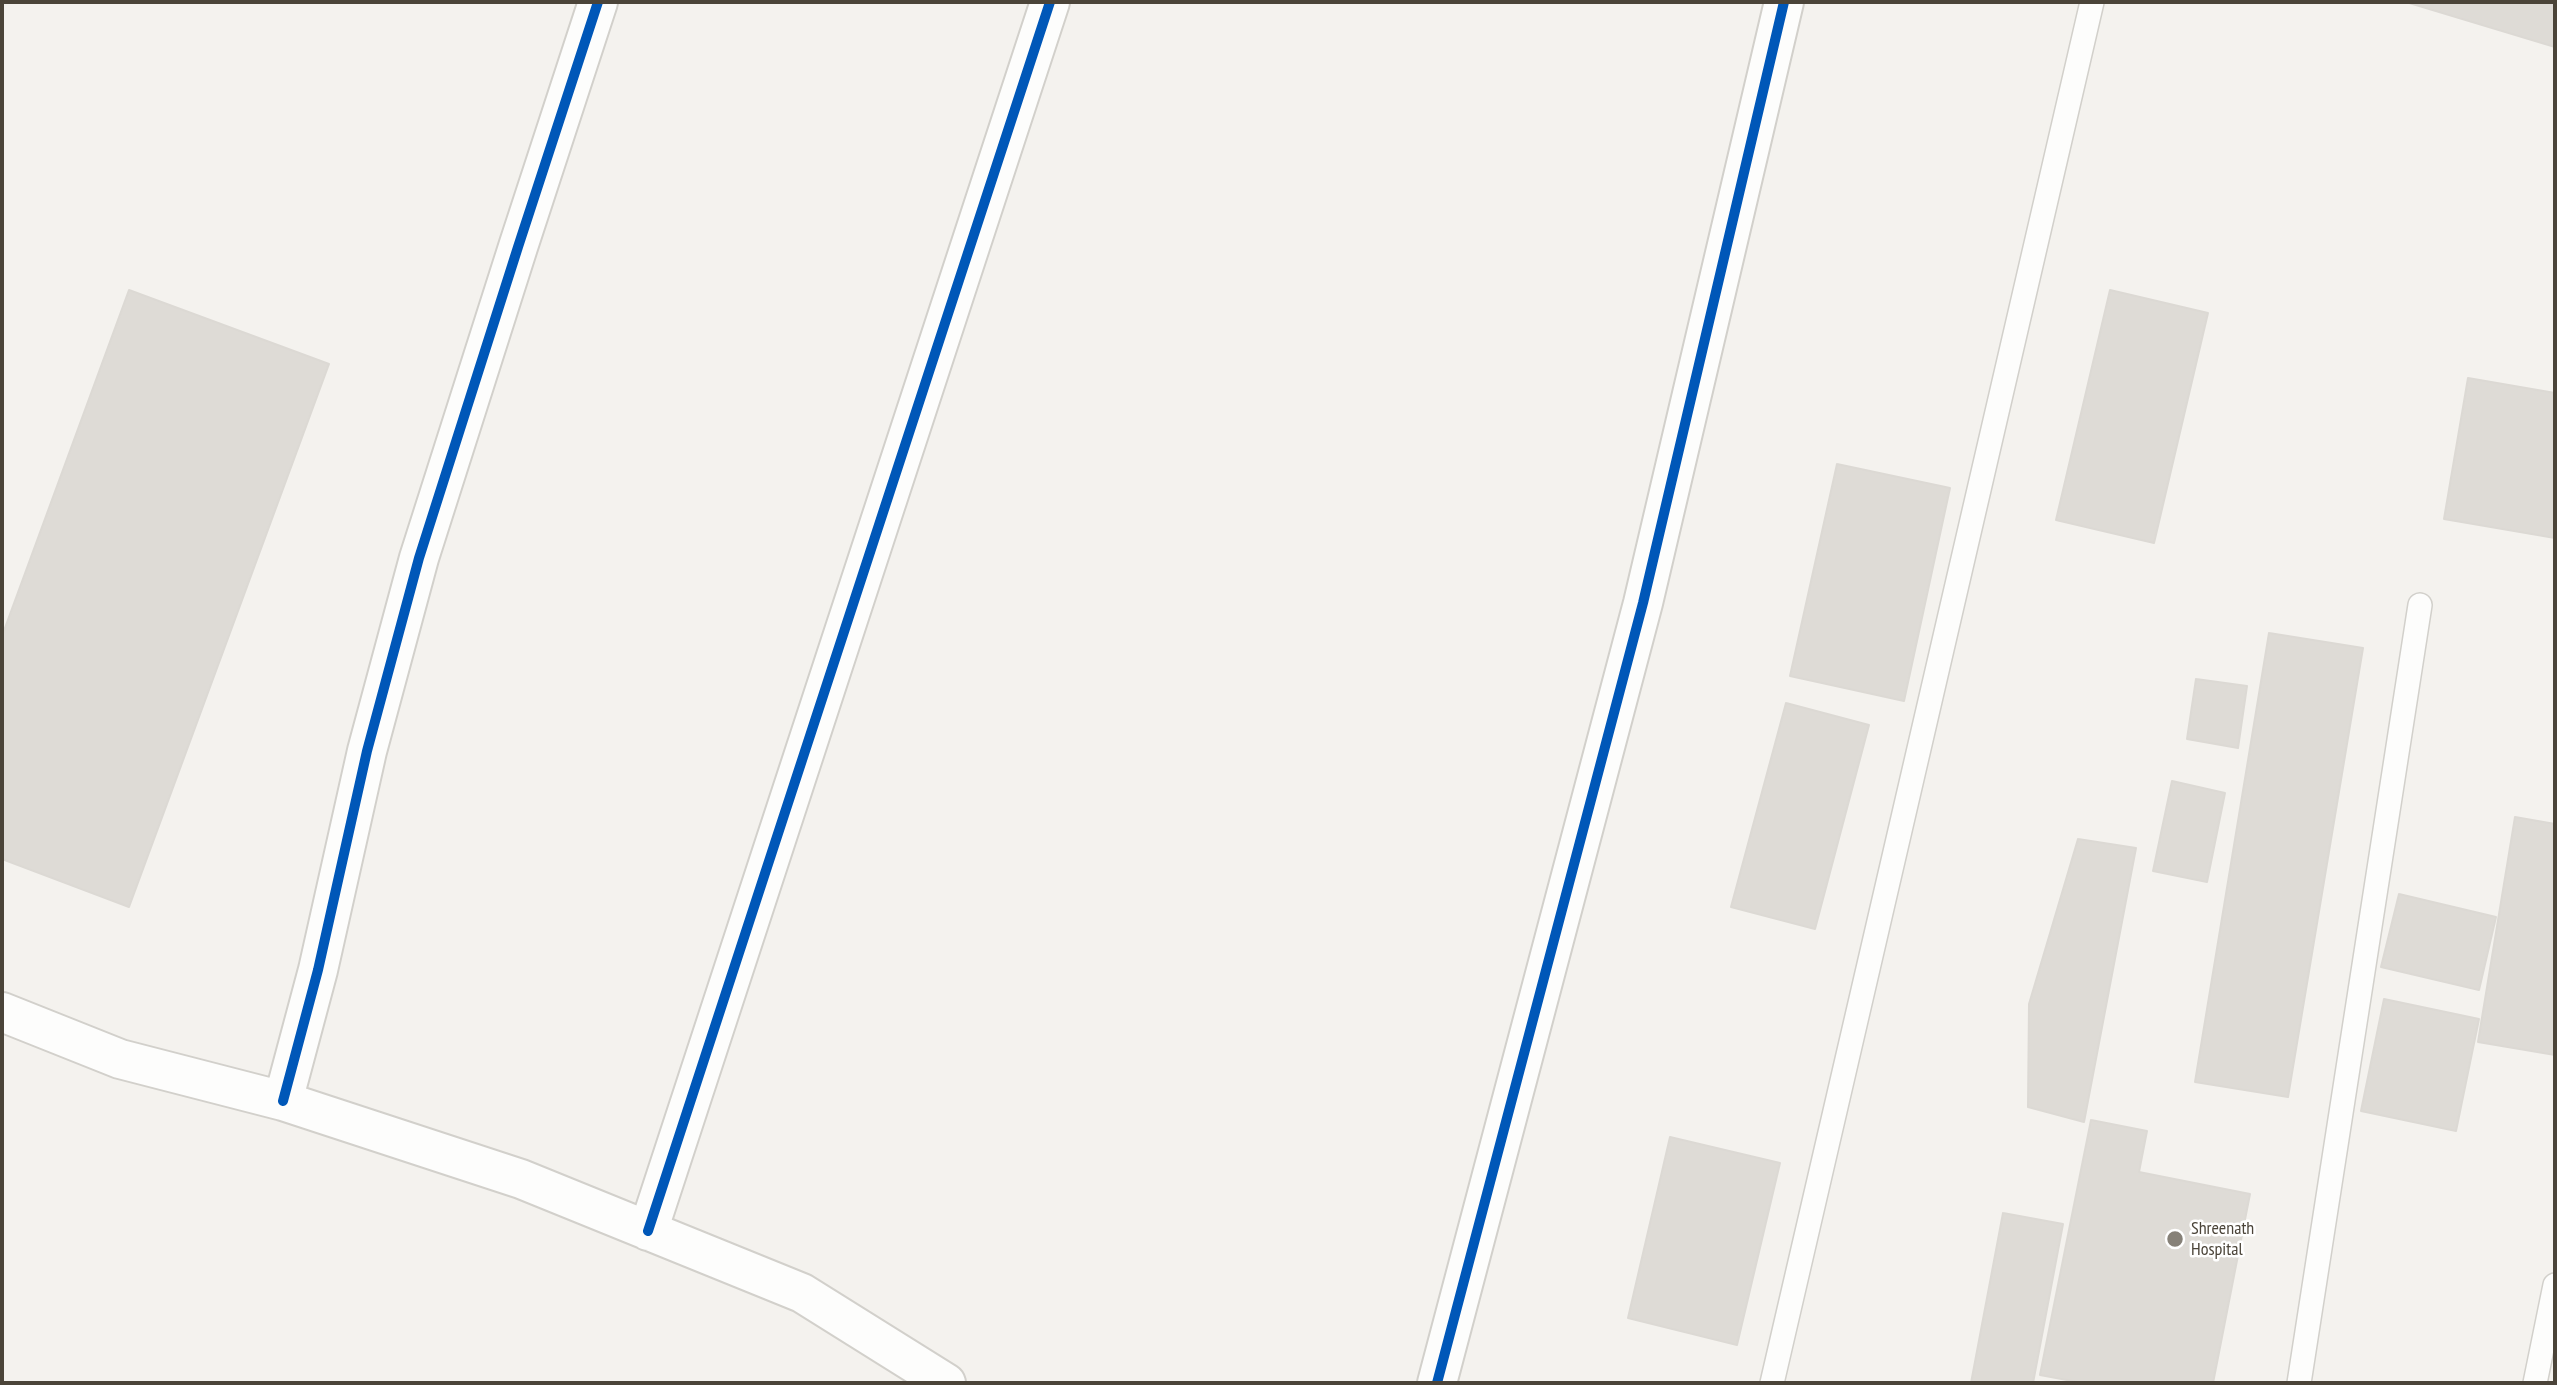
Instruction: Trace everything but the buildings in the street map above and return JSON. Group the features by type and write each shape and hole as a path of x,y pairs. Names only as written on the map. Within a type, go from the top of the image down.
{"street":[{"path":"283,1101 318,970 367,751 419,558 598,2"},
{"path":"648,1231 1050,2"},
{"path":"1437,1383 1643,603 1784,2"},
{"path":"2,1012 120,1059 283,1101 521,1179 803,1293 946,1383"}],"lane":[{"path":"1772,1383 2092,2"},
{"path":"2299,1383 2420,605"},
{"path":"2535,1383 2555,1286"}],"cycle path":[{"path":"283,1101 318,970 367,751 419,558 598,2"},
{"path":"648,1231 1050,2"},
{"path":"1437,1383 1643,603 1784,2"}],"place":[{"name":"Shreenath Hospital","path":"2175,1239"}]}
